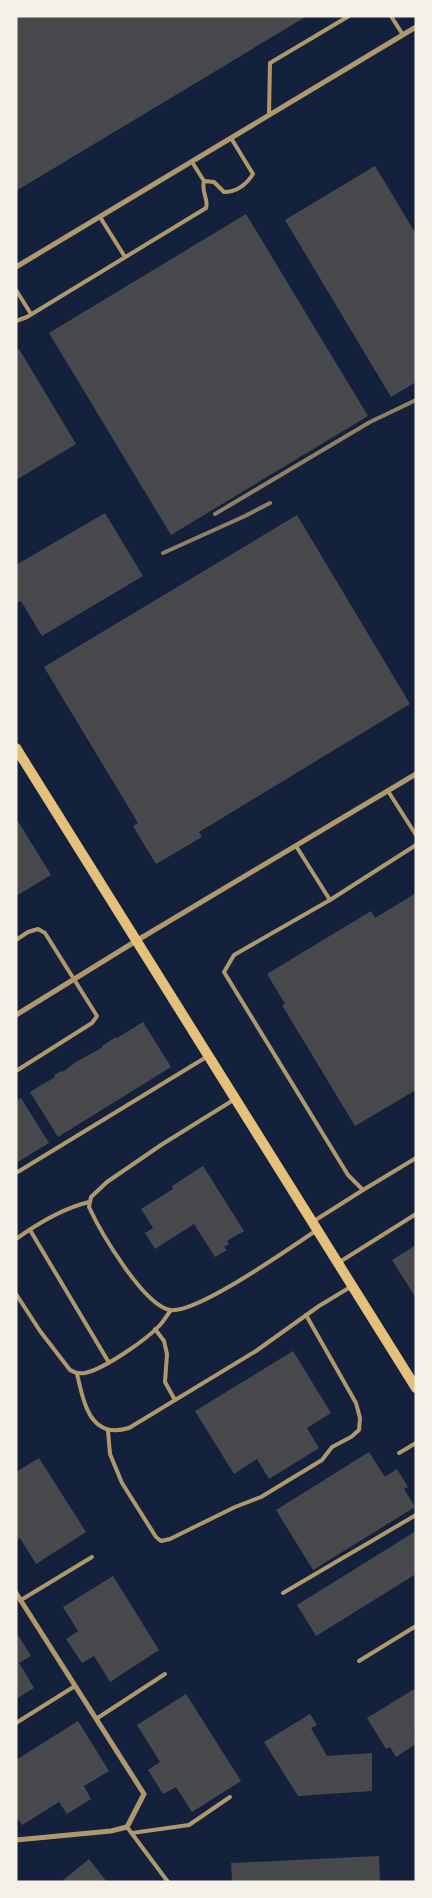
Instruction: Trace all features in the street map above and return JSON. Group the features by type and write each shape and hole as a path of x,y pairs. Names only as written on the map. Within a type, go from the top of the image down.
{"main road":[{"path":"16,748 416,1387"}],"street":[{"path":"16,267 416,27"},
{"path":"16,1015 416,774"},
{"path":"16,1593 144,1794 127,1827 111,1831 16,1840"}],"lane":[{"path":"270,115 270,63 349,16"},
{"path":"391,16 403,35"},
{"path":"204,181 214,182 224,192 231,192 248,183 253,174 231,138"},
{"path":"16,321 31,314 206,208 207,203 202,190 204,181 192,162"},
{"path":"100,217 125,257"},
{"path":"16,290 31,314"},
{"path":"388,790 416,834"},
{"path":"363,1190 348,1175 224,972 234,955 330,900 416,845"},
{"path":"296,846 330,900"},
{"path":"16,940 28,932 38,930 45,934 97,1016 92,1023 16,1071"},
{"path":"16,1173 208,1056"},
{"path":"235,1099 161,1145 107,1182 91,1196 89,1206 95,1220 133,1280 159,1306 171,1310 184,1309 254,1271 363,1190 416,1158"},
{"path":"16,1239 77,1204 89,1202"},
{"path":"338,1263 416,1214"},
{"path":"30,1230 108,1361"},
{"path":"77,1374 85,1407 99,1426 108,1431 115,1432 129,1428 256,1351 306,1315 352,1286"},
{"path":"16,1294 40,1331 70,1370 77,1374 85,1373 139,1344 171,1310"},
{"path":"108,1431 110,1454 122,1483 156,1537 161,1541 170,1539 235,1507 261,1497 296,1477 322,1460 332,1447 351,1437 359,1430 360,1418 356,1403 306,1315"},
{"path":"155,1329 164,1341 167,1354 165,1382 174,1400"},
{"path":"399,1453 416,1443"},
{"path":"283,1593 416,1515"},
{"path":"21,1600 92,1557"},
{"path":"359,1661 416,1626"},
{"path":"96,1719 166,1674"},
{"path":"16,1723 75,1686"},
{"path":"132,1833 189,1825 230,1797"},
{"path":"127,1827 168,1882"}],"building":[{"path":"16,16 307,16 16,191"},
{"path":"375,166 416,234 416,382 391,397 285,220"},
{"path":"246,214 368,416 171,535 49,333"},
{"path":"19,349 76,444 16,480 16,351"},
{"path":"105,513 143,576 42,636 21,601 16,604 16,565"},
{"path":"297,515 410,704 199,832 202,837 156,864 133,826 138,823 44,667"},
{"path":"16,818 51,875 16,896"},
{"path":"416,893 416,1090 355,1126 282,1005 285,1004 267,974 371,911 375,918"},
{"path":"143,1022 171,1067 58,1137 30,1092 55,1077 54,1075 63,1072 116,1037"},
{"path":"21,1098 49,1143 16,1163 16,1101"},
{"path":"203,1166 244,1231 227,1241 229,1244 224,1247 227,1250 215,1257 194,1224 155,1249 145,1233 153,1228 141,1209 173,1189 172,1186"},
{"path":"416,1245 416,1298 392,1260"},
{"path":"293,1351 331,1413 307,1428 319,1448 269,1479 257,1459 234,1474 195,1411"},
{"path":"369,1452 385,1477 397,1469 408,1487 404,1489 415,1507 313,1570 276,1510"},
{"path":"39,1458 86,1532 36,1564 20,1538 16,1541 16,1472"},
{"path":"416,1531 416,1574 316,1636 297,1605"},
{"path":"113,1576 159,1650 110,1682 94,1656 82,1663 66,1639 78,1631 63,1607"},
{"path":"16,1632 31,1656 19,1663 34,1688 16,1699"},
{"path":"416,1688 416,1730 414,1731 416,1744 396,1757 390,1747 386,1749 367,1718"},
{"path":"186,1694 241,1781 192,1812 176,1787 163,1794 148,1770 160,1762 137,1725"},
{"path":"310,1714 317,1725 311,1728 327,1756 372,1753 372,1791 298,1796 264,1742"},
{"path":"78,1721 109,1771 84,1786 91,1799 67,1814 59,1802 22,1825 16,1816 16,1760"},
{"path":"379,1856 380,1882 232,1882 231,1863"},
{"path":"89,1859 107,1882 61,1882"}],"railway":[{"path":"215,514 370,422 416,400"},
{"path":"163,553 270,503"}]}
